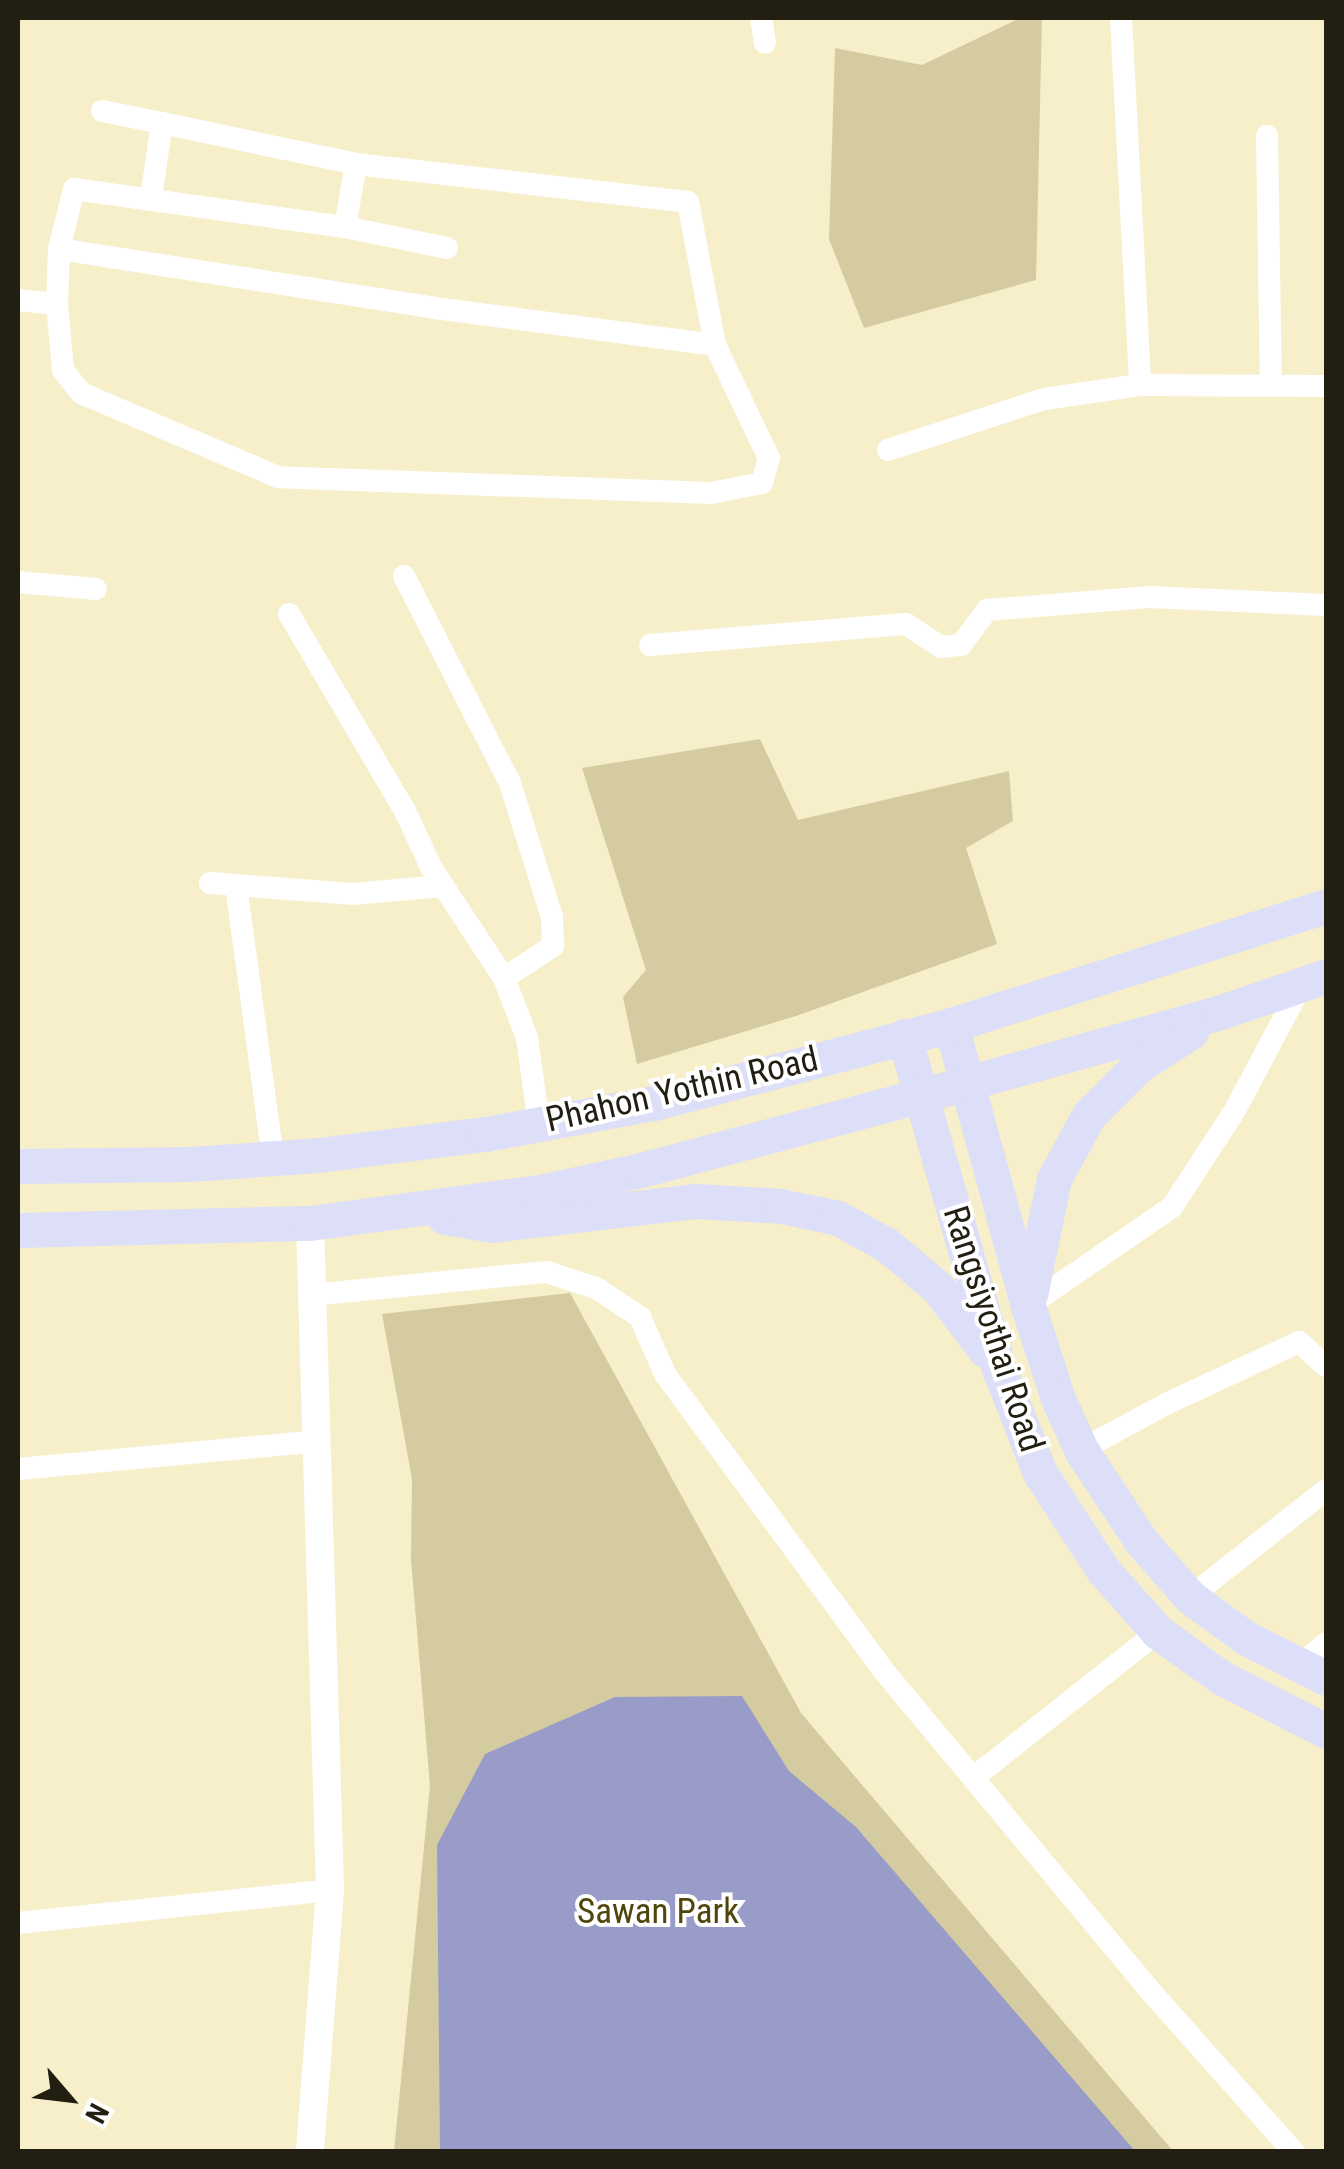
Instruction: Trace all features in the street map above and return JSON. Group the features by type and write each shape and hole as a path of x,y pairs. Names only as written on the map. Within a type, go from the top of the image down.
{"main road":[{"name":"Phahon Yothin Road","path":"18,1166 272,1158 540,1124 654,1103 951,1025 1326,906"},
{"name":"Phahon Yothin Road","path":"18,1230 310,1223 412,1212 641,1170 1221,1012 1315,979"},
{"path":"1028,1306 1054,1180 1089,1115 1139,1065 1221,1012"},
{"name":"Rangsiyothai Road","path":"951,1025 1028,1306 1056,1396 1082,1450 1140,1541 1190,1597 1246,1638 1318,1662"},
{"name":"Rangsiyothai Road","path":"904,1036 998,1366 1040,1473 1103,1570 1158,1632 1222,1678 1326,1730"},
{"path":"412,1212 492,1226 697,1201 781,1206 838,1218 887,1245 937,1287 998,1366"}],"street":[{"path":"762,18 764,44"},
{"path":"1121,18 1140,385"},
{"path":"102,110 356,164 688,202 715,345 768,458 762,484 711,493 278,477 81,393 63,370 57,304 59,249 74,189 344,227 447,248"},
{"path":"152,198 162,123"},
{"path":"1267,136 1271,385"},
{"path":"344,227 356,164"},
{"path":"59,249 435,308 715,345"},
{"path":"18,300 57,304"},
{"path":"888,450 1044,399 1140,385 1326,386"},
{"path":"404,576 510,783 552,916 553,946 504,978"},
{"path":"18,582 96,589"},
{"path":"650,645 906,624 941,647 960,645 988,610 1149,597 1326,605"},
{"path":"289,614 405,811 443,886 504,978 526,1038 540,1124"},
{"path":"210,883 352,894 443,886"},
{"path":"236,885 272,1158"},
{"path":"1028,1306 1172,1207 1315,979"},
{"path":"310,1223 330,1890 310,2152"},
{"path":"311,1295 547,1272 596,1288 640,1317 665,1374 883,1670 1153,1994 1294,2152"},
{"path":"1082,1450 1166,1404 1300,1342 1326,1366"},
{"path":"18,1469 317,1440"},
{"path":"1190,1597 1326,1490"},
{"path":"973,1778 1158,1632"},
{"path":"18,1923 330,1890"}],"green space":[{"path":"1020,18 1042,18 1036,280 864,328 829,239 835,48 922,65"},
{"path":"760,739 798,820 1009,771 1013,821 966,848 997,944 796,1016 637,1064 623,997 646,970 582,768"},
{"name":"Sawan Park","path":"570,1293 801,1713 1173,2151 394,2151 430,1786 411,1559 412,1479 382,1314"}],"water":[{"path":"742,1696 789,1771 856,1827 1135,2151 440,2151 437,1845 485,1754 615,1697"}]}
